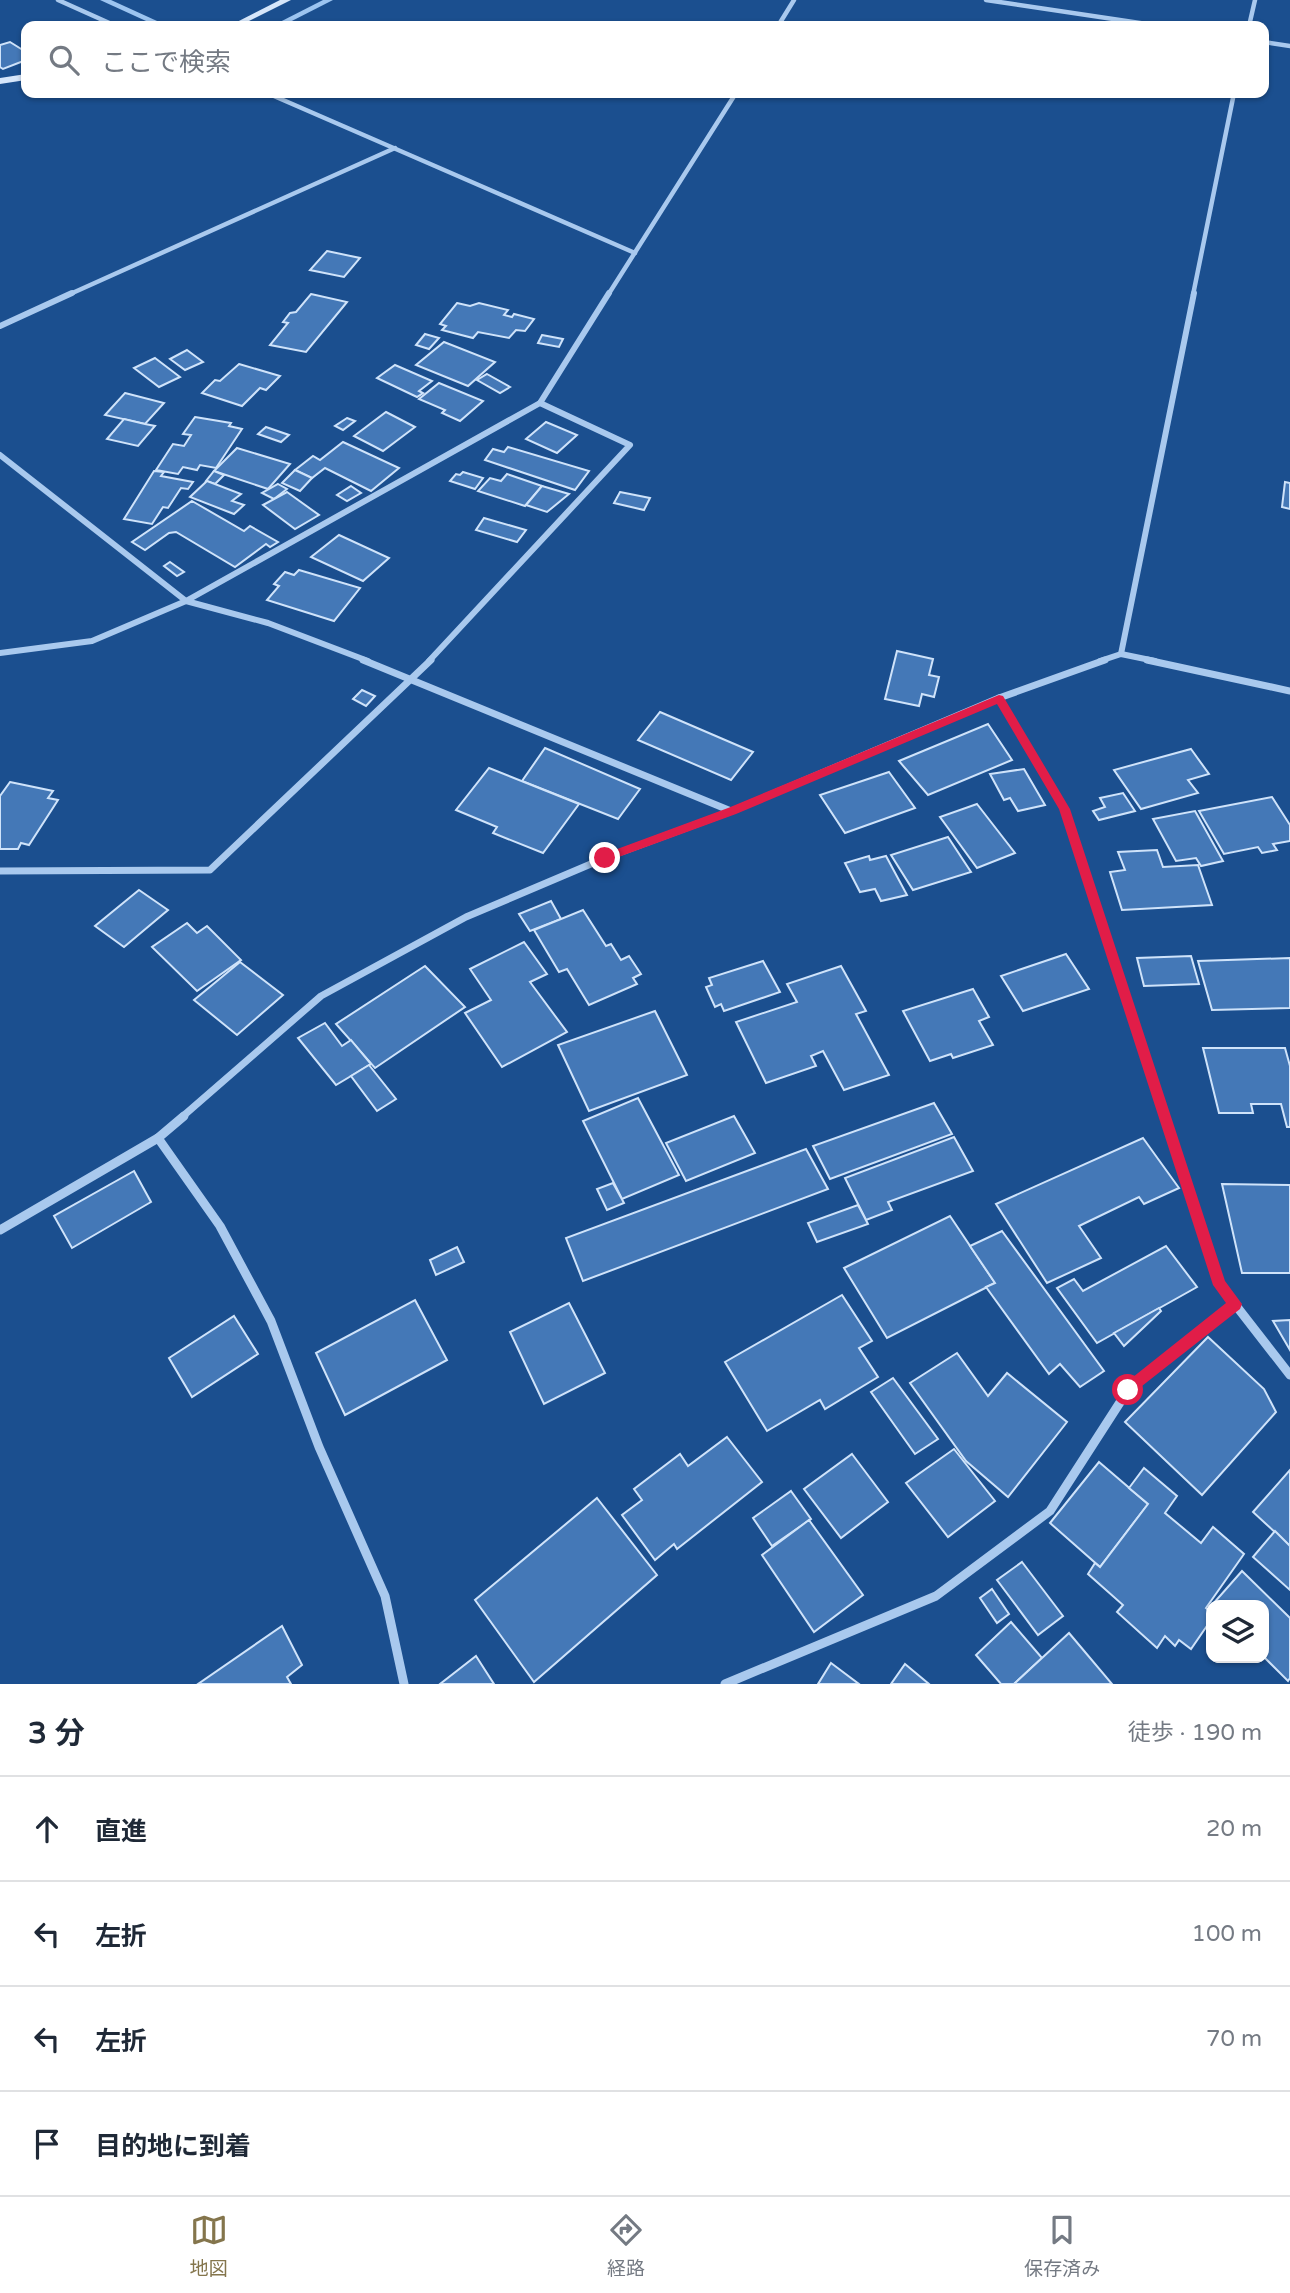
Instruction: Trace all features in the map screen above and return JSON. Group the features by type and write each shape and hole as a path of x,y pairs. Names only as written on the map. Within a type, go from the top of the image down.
{"street":[{"path":"58,0 105,21"},
{"path":"243,21 287,0"},
{"path":"781,21 794,0"},
{"path":"986,0 1127,21"},
{"path":"1250,21 1255,0"},
{"path":"1269,43 1290,46"},
{"path":"0,81 21,78"},
{"path":"279,98 635,253"},
{"path":"0,653 92,641 186,601 540,403 733,98"},
{"path":"1121,654 1233,98"},
{"path":"0,326 395,148"},
{"path":"0,872 210,870 413,678 630,445 540,403"},
{"path":"0,455 186,601 268,623 413,678 732,811"},
{"path":"0,1230 158,1138 321,996 466,917 605,858 732,811 999,698 1121,654 1290,691"},
{"path":"999,698 1064,809 1220,1285 1290,1375"},
{"path":"158,1138 220,1226 271,1321 319,1447 385,1596 404,1684"},
{"path":"724,1684 936,1596 1050,1511 1128,1390 1235,1304"}],"building":[{"path":"10,42 21,49 21,62 3,69 0,67 0,45"},
{"path":"327,251 360,258 344,277 310,270"},
{"path":"311,294 347,302 306,352 270,345 288,323 283,322 290,313 296,312"},
{"path":"457,303 470,306 479,303 508,310 504,315 512,317 514,314 534,319 525,331 516,330 509,338 478,332 473,338 442,330 446,326 440,324"},
{"path":"425,334 439,338 429,349 416,345"},
{"path":"542,335 563,339 559,347 538,343"},
{"path":"444,342 495,362 468,386 416,365"},
{"path":"187,350 203,362 185,370 170,359"},
{"path":"155,358 180,377 159,387 134,368"},
{"path":"239,364 280,376 266,390 260,388 242,406 202,393 215,380 220,381"},
{"path":"395,365 432,381 419,391 423,393 417,397 377,378"},
{"path":"487,374 510,387 500,393 477,380"},
{"path":"439,383 483,401 460,421 442,413 445,410 419,399"},
{"path":"125,393 164,403 145,424 105,415"},
{"path":"386,412 415,427 383,451 354,436"},
{"path":"195,417 231,423 229,426 242,429 216,468 200,465 197,470 183,467 178,474 156,470 173,444 184,446 191,435 183,434"},
{"path":"347,418 355,421 343,430 335,426"},
{"path":"124,419 155,426 138,446 107,439"},
{"path":"546,422 577,435 557,453 526,439"},
{"path":"266,427 289,435 281,442 258,434"},
{"path":"343,442 399,468 371,491 325,468 312,478 295,470 313,456 320,460"},
{"path":"508,447 589,471 575,490 485,460 493,449 504,452"},
{"path":"237,448 290,464 268,489 214,471"},
{"path":"295,470 312,478 300,491 282,483"},
{"path":"154,471 164,472 161,476 193,482 188,489 181,488 168,508 163,507 152,524 124,519"},
{"path":"214,471 224,475 215,484 206,481"},
{"path":"463,472 483,478 475,489 450,481 456,474"},
{"path":"507,474 542,486 525,506 478,491 490,478 501,481"},
{"path":"207,481 241,494 232,501 244,505 234,514 190,497"},
{"path":"1285,482 1290,483 1290,509 1282,507"},
{"path":"278,484 287,489 274,499 262,493"},
{"path":"351,486 361,493 347,501 337,495"},
{"path":"542,486 569,494 547,512 526,505"},
{"path":"287,492 319,515 295,529 263,505"},
{"path":"620,492 650,498 644,510 614,503"},
{"path":"192,501 244,531 250,526 278,542 270,547 266,544 235,567 176,532 169,533 145,550 132,542"},
{"path":"484,518 526,530 517,542 476,530"},
{"path":"339,535 389,558 363,581 311,557"},
{"path":"170,562 184,572 177,576 164,566"},
{"path":"299,570 360,588 334,621 267,600 279,586 274,584 285,572 294,575"},
{"path":"897,651 933,659 929,675 939,677 934,697 922,694 919,706 885,699"},
{"path":"362,690 375,696 366,706 353,699"},
{"path":"660,712 753,752 731,780 638,740"},
{"path":"988,724 1012,760 928,795 899,761"},
{"path":"545,748 640,789 618,819 522,781"},
{"path":"1191,749 1209,774 1188,780 1198,793 1141,809 1114,770"},
{"path":"489,768 579,804 543,853 493,833 497,827 456,810"},
{"path":"1024,769 1045,805 1018,811 1010,798 1004,800 990,774"},
{"path":"889,772 915,808 845,833 820,795"},
{"path":"10,782 53,791 48,798 58,800 29,845 21,843 18,849 0,849 0,796"},
{"path":"1123,793 1135,811 1099,820 1093,811 1105,807 1100,798"},
{"path":"1272,797 1290,825 1290,841 1273,844 1277,850 1262,853 1258,847 1224,854 1199,811"},
{"path":"977,804 1015,853 977,868 940,817"},
{"path":"1195,811 1223,861 1201,866 1196,858 1176,861 1153,819"},
{"path":"948,837 971,872 913,890 891,855"},
{"path":"1157,850 1163,867 1198,865 1212,905 1122,910 1110,872 1125,870 1118,852"},
{"path":"869,856 870,860 886,856 907,895 881,901 875,889 860,892 845,863"},
{"path":"139,890 168,910 124,947 95,926"},
{"path":"551,901 561,919 530,931 519,914"},
{"path":"583,910 606,946 611,944 621,960 629,956 641,974 633,978 637,984 589,1005 567,969 559,972 534,930"},
{"path":"187,923 197,933 207,926 241,960 197,991 152,947"},
{"path":"524,942 547,974 530,982 567,1032 502,1067 465,1013 491,1000 470,969"},
{"path":"1066,954 1089,989 1023,1011 1001,976"},
{"path":"1191,956 1199,984 1144,986 1137,958"},
{"path":"1290,958 1290,1008 1212,1010 1198,961"},
{"path":"763,961 780,992 724,1011 721,1004 715,1007 706,987 712,985 709,978"},
{"path":"240,962 283,995 237,1035 194,1000"},
{"path":"425,966 465,1007 375,1068 336,1024"},
{"path":"841,966 866,1011 856,1014 889,1075 844,1090 823,1051 811,1056 816,1066 766,1083 736,1022 797,1002 787,984"},
{"path":"973,989 989,1017 979,1021 993,1045 953,1058 951,1054 930,1061 903,1011"},
{"path":"655,1011 687,1075 589,1111 558,1045"},
{"path":"325,1023 342,1046 351,1040 371,1064 336,1085 298,1038"},
{"path":"1203,1048 1285,1048 1290,1066 1290,1127 1287,1127 1281,1104 1251,1104 1253,1113 1219,1113"},
{"path":"369,1065 396,1099 377,1111 351,1076"},
{"path":"638,1098 679,1175 622,1199 583,1121"},
{"path":"934,1103 952,1134 830,1179 813,1146"},
{"path":"734,1116 755,1153 686,1181 666,1143"},
{"path":"954,1137 973,1171 888,1202 892,1210 866,1220 845,1178"},
{"path":"1143,1138 1179,1188 1144,1204 1139,1197 1079,1226 1101,1258 1047,1283 996,1204"},
{"path":"806,1149 828,1189 583,1281 566,1238"},
{"path":"134,1171 151,1202 72,1248 54,1216"},
{"path":"613,1183 624,1203 607,1210 597,1189"},
{"path":"1222,1184 1290,1185 1290,1273 1242,1273"},
{"path":"858,1205 868,1224 817,1242 808,1223"},
{"path":"950,1216 995,1283 887,1338 844,1268"},
{"path":"1002,1231 1104,1371 1080,1387 1060,1364 1049,1374 986,1287 995,1283 970,1246"},
{"path":"1166,1246 1197,1287 1097,1343 1057,1288 1074,1279 1083,1291"},
{"path":"457,1247 464,1262 436,1275 430,1260"},
{"path":"842,1295 872,1341 859,1348 878,1377 825,1409 820,1400 767,1431 725,1362"},
{"path":"415,1300 447,1360 345,1415 316,1353"},
{"path":"569,1303 605,1373 544,1404 510,1332"},
{"path":"1159,1308 1161,1311 1124,1346 1114,1333"},
{"path":"234,1316 258,1354 192,1397 169,1358"},
{"path":"1290,1320 1290,1350 1273,1321"},
{"path":"1208,1337 1264,1389 1276,1412 1202,1495 1125,1422"},
{"path":"957,1353 988,1396 1007,1373 1067,1422 1008,1497 966,1461 910,1383"},
{"path":"893,1378 938,1439 915,1454 871,1392"},
{"path":"727,1437 762,1482 677,1549 674,1544 655,1560 622,1515 642,1500 634,1489 680,1454 688,1466"},
{"path":"954,1449 995,1501 948,1537 906,1483"},
{"path":"852,1454 888,1502 841,1538 804,1489"},
{"path":"1099,1462 1148,1504 1100,1567 1050,1523"},
{"path":"1144,1468 1177,1496 1165,1513 1201,1543 1213,1527 1244,1554 1212,1600 1206,1600 1206,1627 1191,1649 1179,1640 1175,1646 1165,1636 1157,1648 1117,1612 1123,1605 1088,1574 1095,1563 1100,1567 1148,1504 1129,1488"},
{"path":"1290,1470 1290,1546 1253,1512"},
{"path":"791,1491 811,1519 772,1546 753,1518"},
{"path":"597,1498 657,1575 534,1682 475,1600"},
{"path":"809,1520 863,1595 814,1632 762,1555"},
{"path":"1275,1531 1290,1546 1290,1590 1253,1557"},
{"path":"1022,1562 1063,1616 1038,1635 997,1580"},
{"path":"1242,1571 1290,1618 1288,1681 1269,1662 1269,1600 1216,1600"},
{"path":"992,1589 1009,1614 997,1623 980,1598"},
{"path":"1011,1622 1042,1658 1014,1684 1001,1684 976,1655"},
{"path":"282,1626 302,1665 287,1677 291,1684 198,1684"},
{"path":"1069,1633 1112,1684 1014,1684 1042,1658"},
{"path":"476,1656 494,1684 440,1684"},
{"path":"831,1663 859,1684 818,1684"},
{"path":"905,1664 929,1684 891,1684"}],"waterway":[{"path":"104,0 152,21"},
{"path":"286,21 329,0"}],"route":[{"path":"605,858 732,811 999,698 1064,809 1220,1285 1235,1304 1128,1390"}]}
